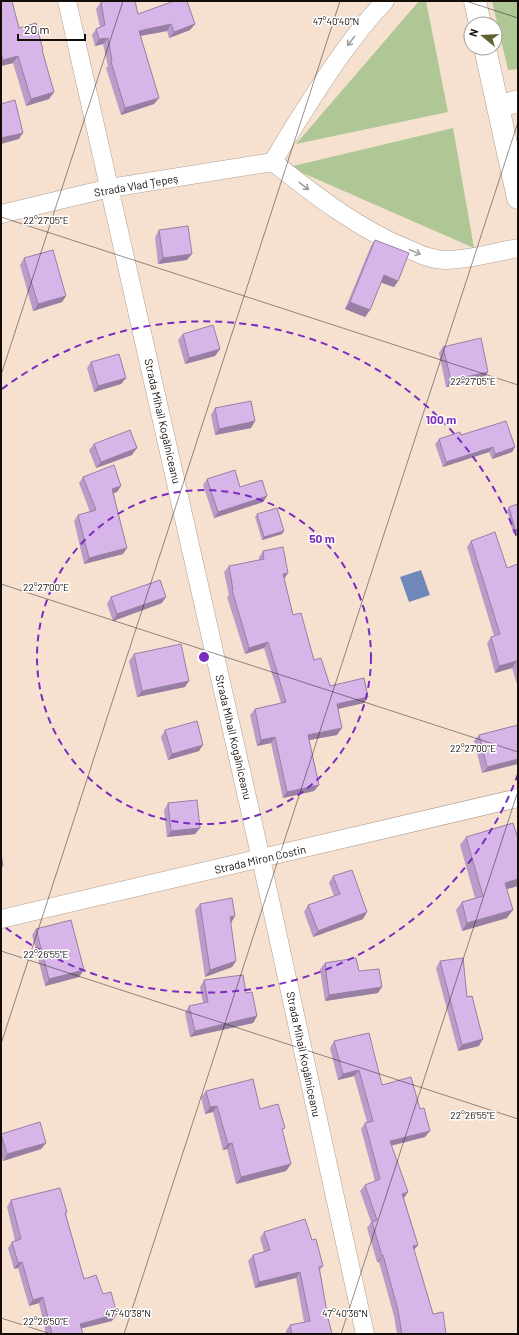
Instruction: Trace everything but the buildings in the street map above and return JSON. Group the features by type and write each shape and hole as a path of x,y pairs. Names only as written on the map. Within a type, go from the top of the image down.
{"main road":[{"path":"475,1 478,16"},
{"path":"488,56 508,104 518,198"}],"street":[{"name":"Strada Mihail Kogălniceanu","path":"67,1 261,859 365,1334"},
{"path":"385,1 369,17 344,50 291,131 273,162 324,202 380,237 428,258 446,260 466,258 518,248"},
{"name":"Strada Vlad Țepeș","path":"1,214 110,188 273,162"},
{"name":"Strada Miron Costin","path":"1,919 518,798"}],"green space":[{"path":"419,1 426,1 448,112 296,144"},
{"path":"492,1 518,1 518,69 508,70 503,48 503,16 495,16"},
{"path":"453,128 474,248 289,167"}],"water":[{"path":"421,570 430,595 409,602 400,577"}]}
